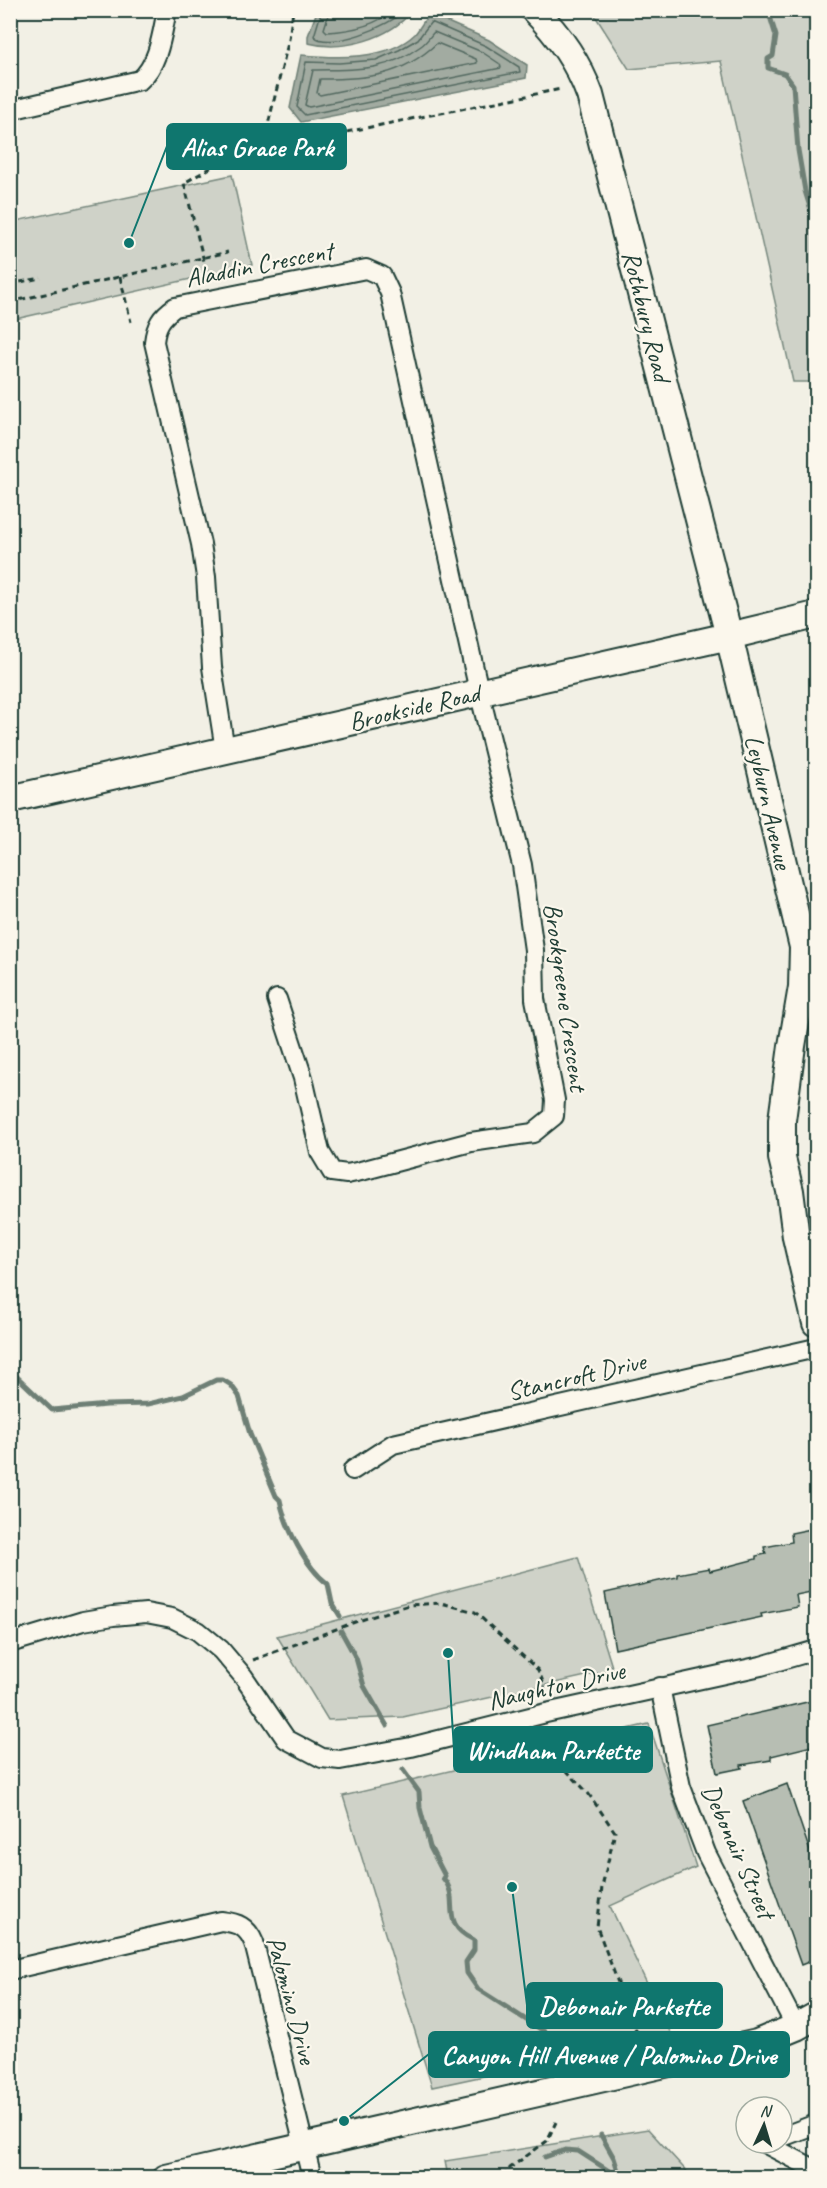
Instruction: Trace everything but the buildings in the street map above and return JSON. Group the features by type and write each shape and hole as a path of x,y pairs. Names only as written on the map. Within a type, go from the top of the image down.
{"street":[{"path":"10,111 140,80 154,62 167,10"},
{"name":"Rothbury Road","path":"534,10 576,62 590,94 729,636"},
{"name":"Aladdin Crescent","path":"225,750 212,668 206,577 201,544 154,342 155,330 162,316 175,307 356,271 366,270 382,276 390,293 479,692"},
{"name":"Brookside Road","path":"10,799 816,615"},
{"name":"Leyburn Avenue","path":"729,636 803,947 802,987 782,1120 782,1158 790,1191 796,1237 816,1323"},
{"name":"Brookgreene Crescent","path":"277,999 303,1078 320,1152 332,1172 362,1171 471,1142 534,1133 554,1116 555,1100 535,999 534,950 522,866 479,692"},
{"name":"Stancroft Drive","path":"353,1470 393,1444 816,1348"},
{"name":"Naughton Drive","path":"10,1643 83,1621 113,1616 146,1613 172,1618 198,1631 221,1650 236,1667 286,1739 322,1758 340,1760 411,1747 546,1713 761,1666 816,1650"},
{"name":"Debonair Street","path":"660,1687 681,1787 706,1854 806,2021"},
{"name":"Palomino Drive","path":"10,1970 202,1925 221,1922 237,1923 250,1932 254,1943 303,2146"},
{"path":"166,2178 757,2043 806,2021"},
{"path":"794,2133 816,2124"},
{"path":"303,2146 312,2178"},
{"path":"789,2155 816,2170"}],"path":[{"path":"208,281 184,183 265,137 289,39 293,10"},
{"path":"265,137 286,144 561,89"},
{"path":"10,302 228,252"},
{"path":"120,277 131,321"},
{"path":"10,284 41,278"},
{"path":"236,1667 358,1621 409,1605 441,1603 475,1612 538,1670 544,1684 546,1713 564,1768 588,1793 615,1832 602,1887 597,1927 640,2041"},
{"path":"503,2178 510,2168 547,2141 556,2122"},
{"path":"522,2178 530,2174 559,2178"}],"shaded area":[{"path":"592,11 816,11 816,382 793,382 721,61 629,69"},
{"path":"232,175 252,265 11,320 11,222"},
{"path":"578,1557 613,1670 403,1717 328,1720 277,1636"},
{"path":"649,1724 696,1867 610,1906 672,2036 432,2087 343,1796"},
{"path":"648,2129 692,2177 448,2177 445,2161"}],"water":[{"path":"317,10 412,11 402,21 378,36 336,46 308,43 308,36"},
{"path":"429,14 489,40 527,65 526,78 301,122 290,108 301,55 361,56 390,49 415,34"}],"waterway":[{"path":"768,10 776,36 773,56 768,59 768,68 785,74 793,85 798,150 805,191 816,226"},
{"path":"10,1370 52,1410 148,1404 183,1396 216,1380 223,1380 231,1385 239,1396 250,1434 276,1496 280,1500 292,1534 304,1557 328,1584 332,1603 340,1616"},
{"path":"341,1631 356,1658 364,1686 387,1726"},
{"path":"403,1770 419,1792 420,1808 430,1847 445,1876 443,1878 451,1895 453,1919 456,1926 474,1940 474,1950 466,1962 467,1973 478,1989 545,2032 547,2042 544,2054"},
{"path":"601,2135 614,2158 620,2177"},
{"path":"545,2157 565,2150 578,2151 620,2178"}],"place":[{"name":"Alias Grace Park","path":"129,243"},
{"name":"Windham Parkette","path":"448,1653"},
{"name":"Debonair Parkette","path":"512,1887"},
{"name":"Canyon Hill Avenue / Palomino Drive","path":"344,2121"}]}
